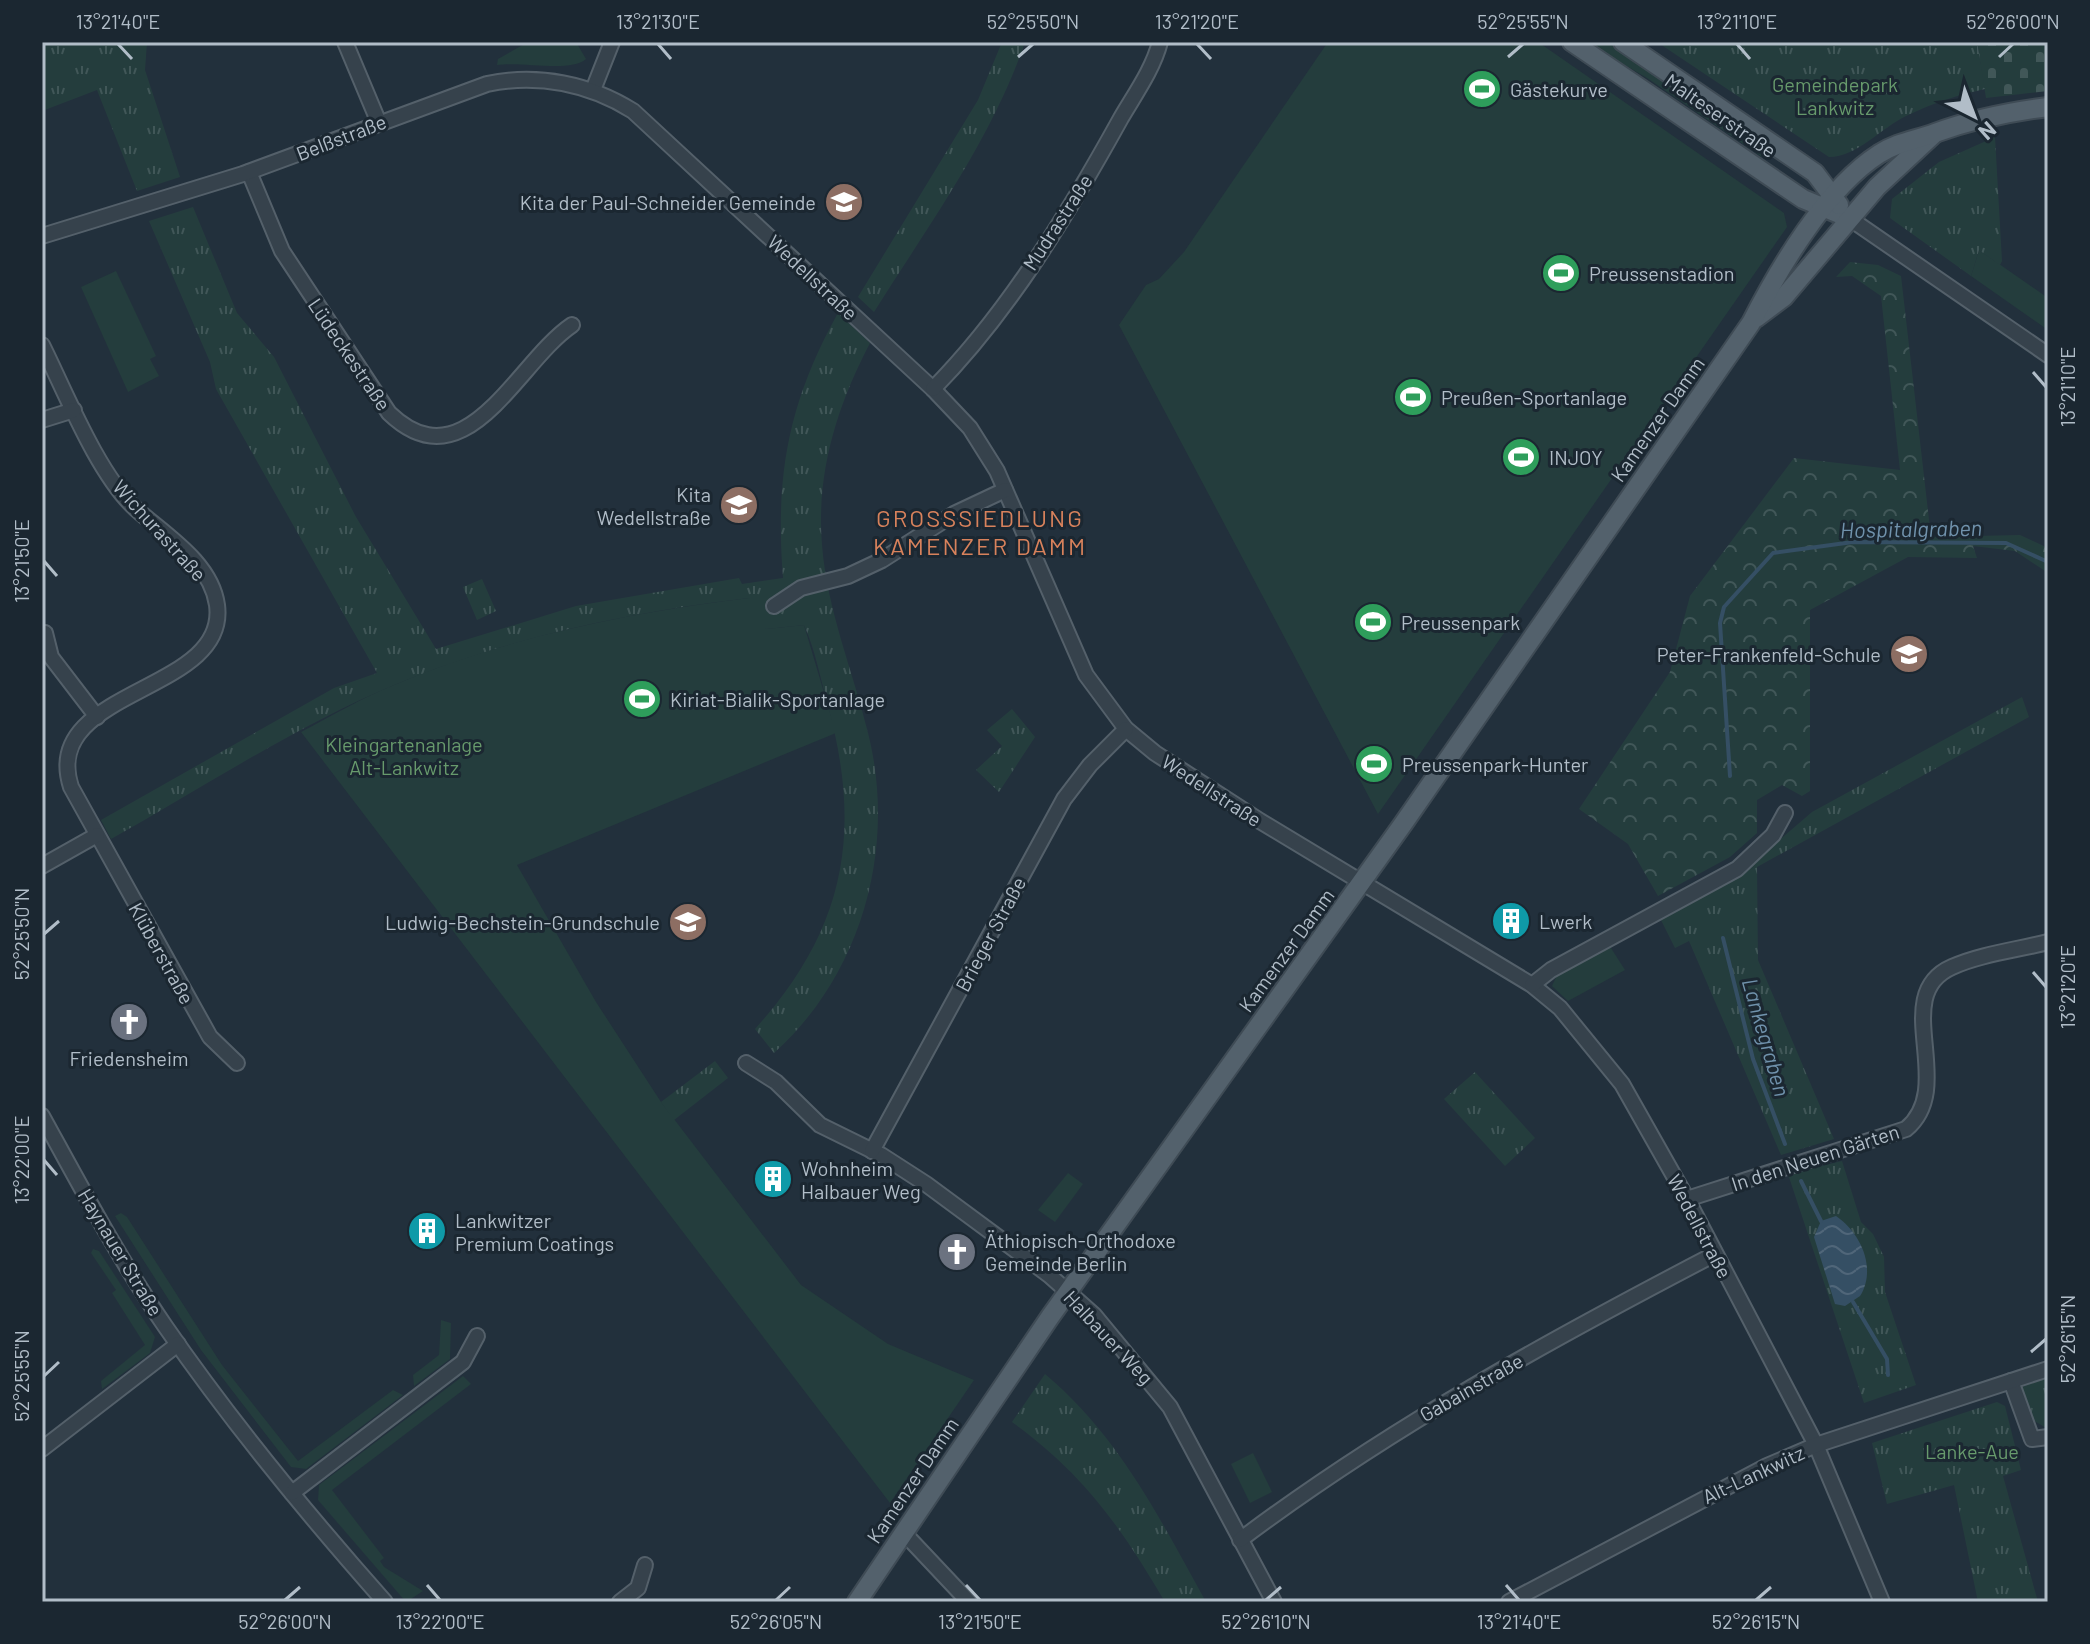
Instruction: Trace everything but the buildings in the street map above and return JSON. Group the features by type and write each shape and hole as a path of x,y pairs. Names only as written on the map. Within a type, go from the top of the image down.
{"main road":[{"name":"Malteserstraße","path":"1572,42 1849,218"},
{"name":"Malteserstraße","path":"1623,42 1815,173 1826,202"},
{"name":"Kamenzer Damm","path":"857,1602 1069,1291 1361,883 1751,323 1770,285 1826,202 1877,155 1908,139 1988,116 2048,107"},
{"name":"Kamenzer Damm","path":"1751,323 1784,297 1849,218 1934,134"}],"street":[{"path":"345,42 379,123"},
{"path":"593,90 612,42"},
{"name":"Mudrastraße","path":"933,389 1002,303 1062,219 1134,95 1160,42"},
{"name":"Belßstraße","path":"42,236 249,172 494,82 548,81 593,90"},
{"name":"Wedellstraße","path":"593,90 613,99 651,125 933,389 970,428 1005,490 1086,675 1126,729 1155,753 1361,883 1532,985 1560,1008 1603,1056 1687,1199 1816,1445 1882,1602"},
{"name":"Lüdeckestraße","path":"249,172 282,251 389,413 408,429 442,436 473,426 552,338 572,325"},
{"name":"Malteserstraße","path":"1849,218 2048,355"},
{"name":"Wichurastraße","path":"42,345 74,410 122,494 195,563 213,591 217,606 214,631 200,651 97,717 70,743 66,764 71,787 97,835"},
{"path":"42,420 74,410"},
{"path":"774,606 801,588 848,576 882,560 947,518 1005,490"},
{"path":"45,633 51,657 97,717"},
{"name":"Brieger Straße","path":"872,1151 1064,799 1090,765 1126,729"},
{"path":"1532,985 1551,970 1737,869 1773,835 1785,813"},
{"path":"42,866 97,835"},
{"name":"Klüberstraße","path":"97,835 210,1037 237,1063"},
{"name":"In den Neuen Gärten","path":"1687,1199 1906,1129 1920,1115 1928,1098 1922,1016 1925,999 1934,982 1951,967 2048,942"},
{"name":"Halbauer Weg","path":"746,1063 776,1082 820,1125 872,1151 959,1208 1069,1291 1134,1360 1170,1407 1274,1602"},
{"name":"Haynauer Straße","path":"42,1116 128,1269 178,1344 292,1493 385,1602"},
{"name":"Gabainstraße","path":"1240,1540 1379,1441 1715,1254"},
{"path":"292,1493 463,1362 477,1336"},
{"path":"42,1449 178,1344"},
{"name":"Alt-Lankwitz","path":"1509,1602 1723,1487 1816,1445 2048,1369"},
{"path":"2011,1381 2032,1439 2048,1437"},
{"path":"903,1532 969,1602"},
{"path":"620,1602 638,1588 645,1565"}],"green space":[{"path":"42,42 147,42 145,70 180,177 137,191 97,90 42,111"},
{"path":"528,42 576,42 586,59 557,66 497,65 498,59"},
{"path":"1002,42 1025,42 995,113 957,181 874,312 858,297 978,100"},
{"name":"Preußen-Sportanlage","path":"1328,42 1538,42 1784,213 1787,227 1378,814 1119,325 1146,285 1159,279 1184,252"},
{"path":"1585,42 1610,42 1749,139 1771,159 1765,159 1647,78"},
{"name":"Gemeindepark Lankwitz","path":"1657,42 1977,42 1985,89 1915,112 1859,147 1829,157"},
{"path":"1977,42 2048,42 2048,91 1986,98"},
{"path":"1995,137 2002,261 2000,265 1979,250 1971,276 1890,218 1892,199 1939,162"},
{"path":"193,207 237,313 274,357 356,517 436,649 576,606 739,578 742,584 783,578 781,506 784,473 789,441 807,378 838,313 870,343 848,391 831,441 821,518 829,593 868,733 876,776 878,820 874,864 865,906 850,947 830,986 804,1021 774,1053 755,1029 786,991 810,954 827,915 839,876 844,836 844,794 827,702 804,625 766,629 751,617 749,598 568,629 436,668 322,719 111,839 101,820 334,688 377,673 216,389 210,362 149,221"},
{"path":"1979,250 2048,298 2048,330 1971,276"},
{"path":"1850,262 1878,265 1901,276 1931,537 2020,535 2048,548 2048,573 2015,551 1973,546 1977,558 1908,557 1810,610 1810,791 1802,796 1782,785 1757,800 1757,833 1730,857 1658,896 1628,844 1579,809 1670,672 1690,596 1794,458 1900,470 1881,296 1852,276 1836,277"},
{"path":"116,271 156,356 150,359 159,376 128,392 81,287"},
{"path":"482,579 496,611 477,620 463,587"},
{"name":"Kleingartenanlage Alt-Lankwitz","path":"749,598 766,629 804,625 836,733 517,865 596,1002 661,1102 801,1285 888,1344 974,1380 890,1503 301,732 382,690 479,654 614,619"},
{"path":"2022,697 2029,717 1757,867 1758,960 1834,1139 1781,1155 1689,941 1675,948 1660,918 1739,875 1812,812"},
{"path":"1012,709 1035,737 999,792 976,770 1002,746 987,730"},
{"path":"1609,945 1625,970 1568,1001 1552,986 1558,973"},
{"path":"715,1061 728,1078 674,1120 661,1102"},
{"path":"1475,1072 1535,1138 1505,1166 1444,1099"},
{"path":"1842,1161 1861,1222 1873,1234 1884,1257 1885,1292 1916,1385 1864,1403 1788,1174"},
{"path":"1068,1173 1083,1184 1055,1222 1038,1210"},
{"path":"121,1213 127,1217 222,1365 298,1461 393,1390 403,1395 306,1469 291,1467 201,1350 115,1216"},
{"path":"93,1249 99,1251 155,1337 150,1353 102,1389 101,1381 145,1345 112,1293 116,1290 91,1253"},
{"path":"441,1320 451,1323 450,1359 414,1386 413,1375 439,1355"},
{"path":"1045,1374 1095,1424 1136,1480 1206,1602 1165,1602 1133,1549 1099,1503 1060,1461 1012,1422"},
{"path":"463,1376 471,1384 332,1490 384,1558 380,1561 384,1567 423,1591 406,1602 318,1500 319,1485"},
{"path":"2048,1376 2048,1429 2031,1419 2020,1388"},
{"name":"Lanke-Aue","path":"1997,1402 2005,1406 2021,1470 2003,1476 2038,1602 1978,1602 1954,1485 1887,1504 1872,1443"},
{"path":"1253,1453 1272,1492 1250,1503 1231,1464"}],"water":[{"path":"1836,1216 1853,1232 1864,1252 1866,1263 1865,1286 1860,1296 1845,1306 1835,1304 1814,1237 1821,1221"}],"waterway":[{"name":"Hospitalgraben","path":"1730,776 1720,623 1724,607 1773,553 1853,542 2006,543 2048,562"},
{"name":"Lankegraben","path":"1723,938 1753,1059 1785,1144"},
{"name":"Lankegraben","path":"1801,1181 1821,1221"},
{"name":"Lankegraben","path":"1853,1302 1887,1359 1888,1375"}],"place":[{"name":"Gästekurve","path":"1482,89"},
{"name":"Kita der Paul-Schneider Gemeinde","path":"844,202"},
{"name":"Preussenstadion","path":"1561,273"},
{"name":"Preußen-Sportanlage","path":"1413,397"},
{"name":"INJOY","path":"1521,457"},
{"name":"Kita Wedellstraße","path":"739,505"},
{"name":"Preussenpark","path":"1373,622"},
{"name":"Peter-Frankenfeld-Schule","path":"1909,654"},
{"name":"Kiriat-Bialik-Sportanlage","path":"642,699"},
{"name":"Preussenpark-Hunter","path":"1374,764"},
{"name":"Lwerk","path":"1511,921"},
{"name":"Ludwig-Bechstein-Grundschule","path":"688,922"},
{"name":"Friedensheim","path":"129,1022"},
{"name":"Wohnheim Halbauer Weg","path":"773,1179"},
{"name":"Lankwitzer Premium Coatings","path":"427,1231"},
{"name":"Äthiopisch-Orthodoxe Gemeinde Berlin","path":"957,1252"}],"district":[{"name":"GROSSSIEDLUNG KAMENZER DAMM","path":"980,531"}]}
